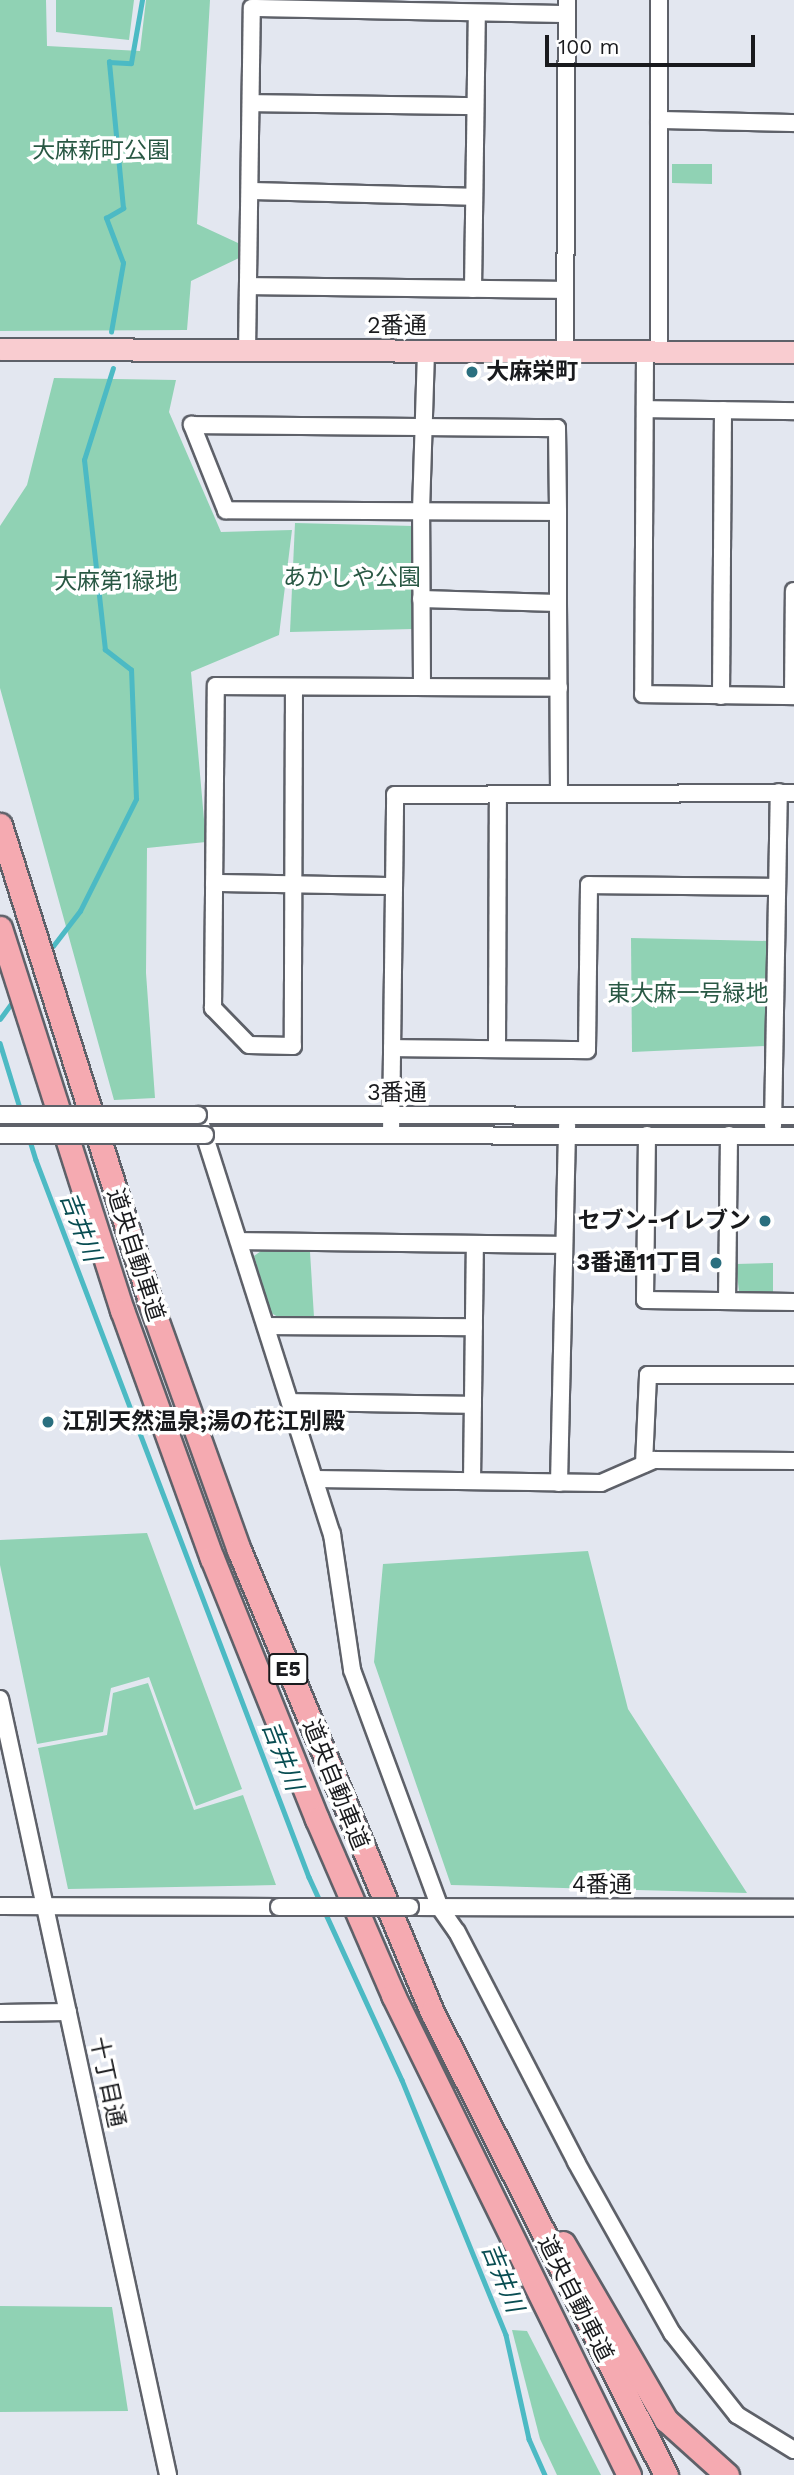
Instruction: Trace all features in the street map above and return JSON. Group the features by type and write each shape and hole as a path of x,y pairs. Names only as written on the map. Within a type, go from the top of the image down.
{"highway":[{"name":"道央自動車道","path":"0,825 149,1299 239,1550 432,2012 666,2475"},
{"name":"道央自動車道","path":"0,928 122,1310 212,1558 317,1819 393,1995 627,2475"},
{"path":"432,2012 651,2398 688,2444 727,2475"}],"main road":[{"name":"2番通","path":"0,349 426,353 794,352"}],"street":[{"path":"659,0 659,120 652,352 645,409 643,694 794,696 794,591"},
{"path":"247,352 252,8 381,5 477,13 567,7 565,353"},
{"path":"473,289 477,13"},
{"path":"251,103 474,106"},
{"path":"659,120 794,123"},
{"path":"251,191 473,197"},
{"path":"250,286 564,290"},
{"path":"422,687 422,427 426,353"},
{"path":"645,409 794,411"},
{"path":"721,695 723,410"},
{"path":"558,512 226,510 192,425 557,428 558,512 559,688 559,794"},
{"path":"421,599 558,603"},
{"path":"294,687 293,1046 249,1045 213,1008 216,686 559,688"},
{"path":"391,1135 395,795 787,792 777,887 773,1136"},
{"path":"497,1049 499,794"},
{"path":"214,883 394,886"},
{"path":"392,1048 587,1050 589,885 777,887"},
{"name":"3番通","path":"0,1115 794,1116"},
{"path":"198,1115 332,1534 352,1671 440,1908 457,1932 576,2162 672,2333 737,2415 794,2450"},
{"path":"559,1483 567,1116"},
{"name":"3番通","path":"0,1135 794,1136"},
{"path":"647,1135 645,1300 794,1302"},
{"path":"727,1301 729,1135"},
{"path":"239,1241 564,1245"},
{"path":"472,1481 475,1244"},
{"path":"267,1326 474,1327"},
{"path":"644,1464 648,1375 794,1375"},
{"path":"291,1402 473,1405"},
{"path":"315,1479 601,1483 654,1460 794,1461"},
{"name":"十丁目通","path":"1,1703 168,2475"},
{"path":"0,1906 46,1906"},
{"name":"4番通","path":"46,1906 794,1908"},
{"path":"0,2013 68,2012"}],"green space":[{"name":"大麻新町公園","path":"0,0 46,0 47,46 140,51 146,0 210,0 197,224 238,243 239,258 191,281 187,330 0,331"},
{"path":"56,0 134,0 129,40 56,32"},
{"path":"672,164 712,164 712,184 672,183"},
{"name":"大麻第1緑地","path":"54,378 176,380 169,412 221,532 292,530 279,635 191,672 206,842 147,848 146,973 155,1098 114,1100 0,688 0,526 27,485"},
{"name":"あかしや公園","path":"295,523 413,526 413,629 290,632"},
{"name":"東大麻一号緑地","path":"631,938 768,941 766,1046 632,1052"},
{"path":"261,1251 310,1252 314,1317 280,1318 271,1313 254,1256"},
{"path":"773,1263 773,1293 739,1292 736,1264"},
{"path":"147,1533 242,1789 196,1806 149,1677 111,1688 103,1732 37,1744 0,1565 0,1540"},
{"path":"588,1551 628,1709 747,1893 451,1885 374,1662 383,1564"},
{"path":"148,1683 194,1810 243,1795 276,1885 68,1889 38,1748 107,1735 113,1693"},
{"path":"0,2306 112,2307 128,2411 0,2412"},
{"path":"512,2330 527,2331 601,2475 557,2475 540,2439"}],"waterway":[{"path":"111,332 123,263 106,218 123,208 109,62 131,63 142,0"},
{"path":"53,946 80,911 136,799 131,670 105,650 84,460 113,368"},
{"path":"0,1019 10,1005"},
{"name":"吉井川","path":"0,1043 36,1160 309,1877 402,2080 506,2335 529,2439 545,2475"}],"place":[{"name":"大麻栄町","path":"472,372"},
{"name":"セブン-イレブン","path":"765,1221"},
{"name":"3番通11丁目","path":"716,1263"},
{"name":"江別天然温泉;湯の花江別殿","path":"48,1422"}]}
